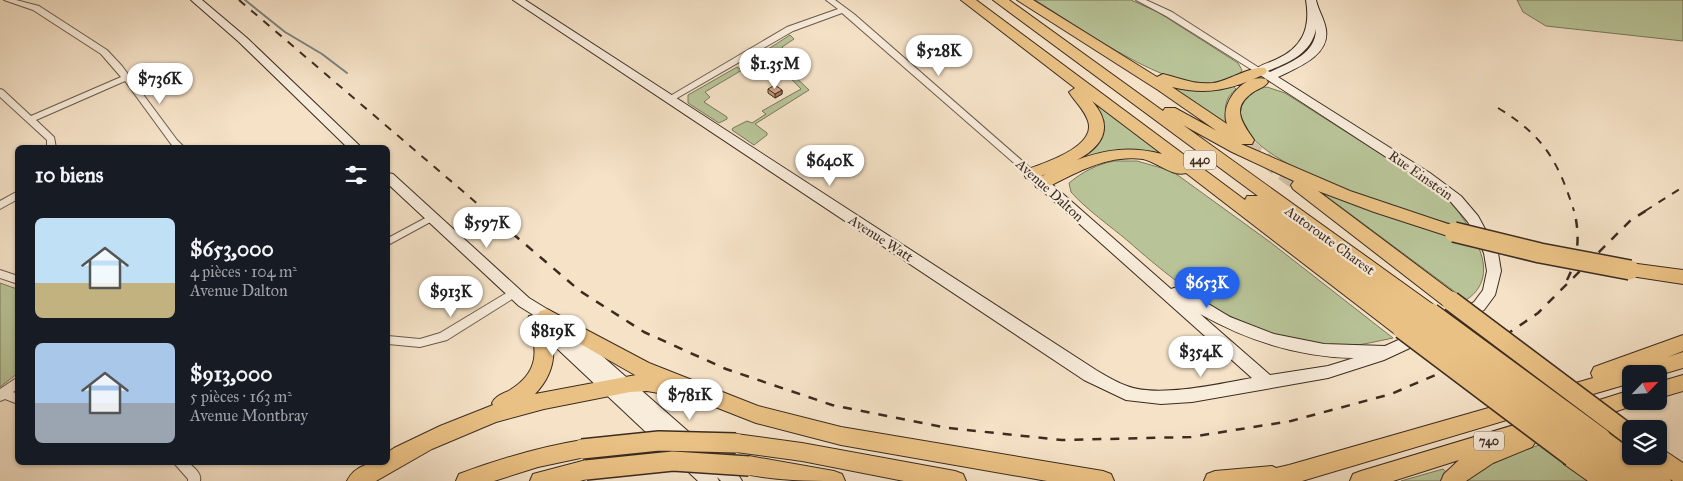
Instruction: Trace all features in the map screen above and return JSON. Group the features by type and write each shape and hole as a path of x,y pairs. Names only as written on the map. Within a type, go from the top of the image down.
{"highway":[{"path":"968,0 1290,244"},
{"name":"Autoroute Charest","path":"984,0 1632,481"},
{"name":"Autoroute Charest","path":"1000,0 1416,321"},
{"path":"1007,0 1152,100 1224,142 1338,193 1454,232 1540,253 1630,270 1683,277"},
{"path":"1024,0 1179,97 1249,145 1234,122 1232,106 1237,96 1265,74"},
{"path":"989,16 1070,85 1090,106 1098,121 1096,136 1088,146 1037,178"},
{"path":"1077,33 1155,75 1182,86 1218,87 1265,74"},
{"path":"1037,178 1105,155 1128,153 1153,157 1176,166 1194,176 1290,244 1416,321 1587,447 1603,481"},
{"path":"1299,185 1622,429"},
{"path":"542,318 642,369 729,405"},
{"path":"390,461 434,431 511,400 529,388 541,372 545,358 542,318"},
{"path":"1491,416 1683,342"},
{"path":"1667,365 1683,360"},
{"name":"740","path":"1260,481 1290,474 1622,378"},
{"path":"396,457 448,431 493,414 543,400 651,382 756,414 841,436 1103,481"},
{"path":"1668,387 1683,382"},
{"path":"1452,481 1467,467 1488,456 1622,401"},
{"name":"740","path":"1361,481 1622,401"},
{"path":"466,481 521,462 552,454 622,442 663,440 736,443 802,452 955,481"},
{"name":"Autoroute Charest","path":"1587,447 1660,481"},
{"path":"541,481 586,470 631,464 673,462 749,466 834,481"},
{"path":"1667,463 1683,476"},
{"path":"358,481 383,465"},
{"path":"1215,481 1290,474"}],"street":[{"path":"8,0 36,8 104,52 178,145"},
{"path":"196,0 243,40 353,145"},
{"name":"Avenue Watt","path":"518,0 1108,386 1134,395 1161,397 1192,396 1268,383"},
{"name":"Avenue Dalton","path":"830,0 1037,178 1268,383"},
{"name":"Rue Einstein","path":"1140,0 1169,14 1441,188 1468,212 1484,238 1494,266 1492,285 1487,296 1479,306 1466,314 1393,351 1328,372 1268,383"},
{"path":"1265,74 1306,58 1316,48 1321,32 1313,12 1311,0"},
{"path":"669,99 790,29 843,10"},
{"path":"31,119 125,78"},
{"path":"0,92 51,139 52,145"},
{"path":"390,179 618,387 733,481"},
{"path":"0,206 15,196"},
{"path":"390,241 431,218"},
{"path":"1125,257 1205,311 1248,332 1313,350 1393,351"},
{"path":"0,274 15,279"},
{"path":"390,340 420,343 444,337 518,297"},
{"path":"2,395 15,384"},
{"path":"618,387 710,481"},
{"path":"2,395 15,398"},
{"path":"182,465 195,477 194,481"}],"green space":[{"path":"1035,0 1131,0 1158,12 1238,63 1242,70 1240,74 1231,78 1218,83 1208,84 1184,81 1163,74 1117,51"},
{"path":"1517,0 1683,0 1683,41 1546,26 1523,12"},
{"path":"790,35 794,39 782,47 795,69 789,71 809,90 755,124 767,135 754,145 732,130 733,128 747,121 752,123 766,114 762,111 801,89 771,58 760,60 756,57"},
{"path":"737,67 742,70 705,92 710,97 704,102 727,117 727,119 719,123 688,103 688,95"},
{"path":"1175,86 1209,91 1233,86 1236,89 1229,96 1226,104 1228,122 1224,123 1173,88"},
{"path":"1267,87 1285,93 1431,186 1454,205 1470,229 1376,201 1336,186 1299,169 1267,151 1246,131 1239,109 1245,96 1258,89"},
{"path":"1094,101 1169,157 1115,151 1104,152 1083,159 1081,157 1096,146 1091,102"},
{"path":"1114,161 1137,161 1172,171 1270,242 1393,338 1348,346 1316,345 1286,339 1257,329 1202,299 1151,261 1071,192 1069,183 1074,179 1096,166"},
{"path":"1314,187 1476,242 1480,250 1483,266 1482,281 1478,288 1466,300"},
{"path":"0,283 15,288 15,375 0,387"},
{"path":"1542,444 1591,481 1465,481 1496,460"},
{"path":"1443,469 1448,474 1442,481 1401,481"}],"building":[{"path":"775,85 782,90 775,94 768,89"}],"waterway":[{"path":"245,0 285,32 322,54 347,73"}],"tunnel":[{"path":"1246,145 1299,185"}],"railway":[{"path":"239,0 486,211"},
{"path":"1498,108 1527,129 1547,151 1562,178 1574,211"},
{"path":"1645,211 1683,187"},
{"path":"485,210 580,291 644,332 726,369 832,405 948,428 1062,440 1191,437 1291,421 1391,394 1466,362 1538,313 1631,220 1647,210"},
{"path":"1567,280 1574,263 1578,237 1574,210"}]}
